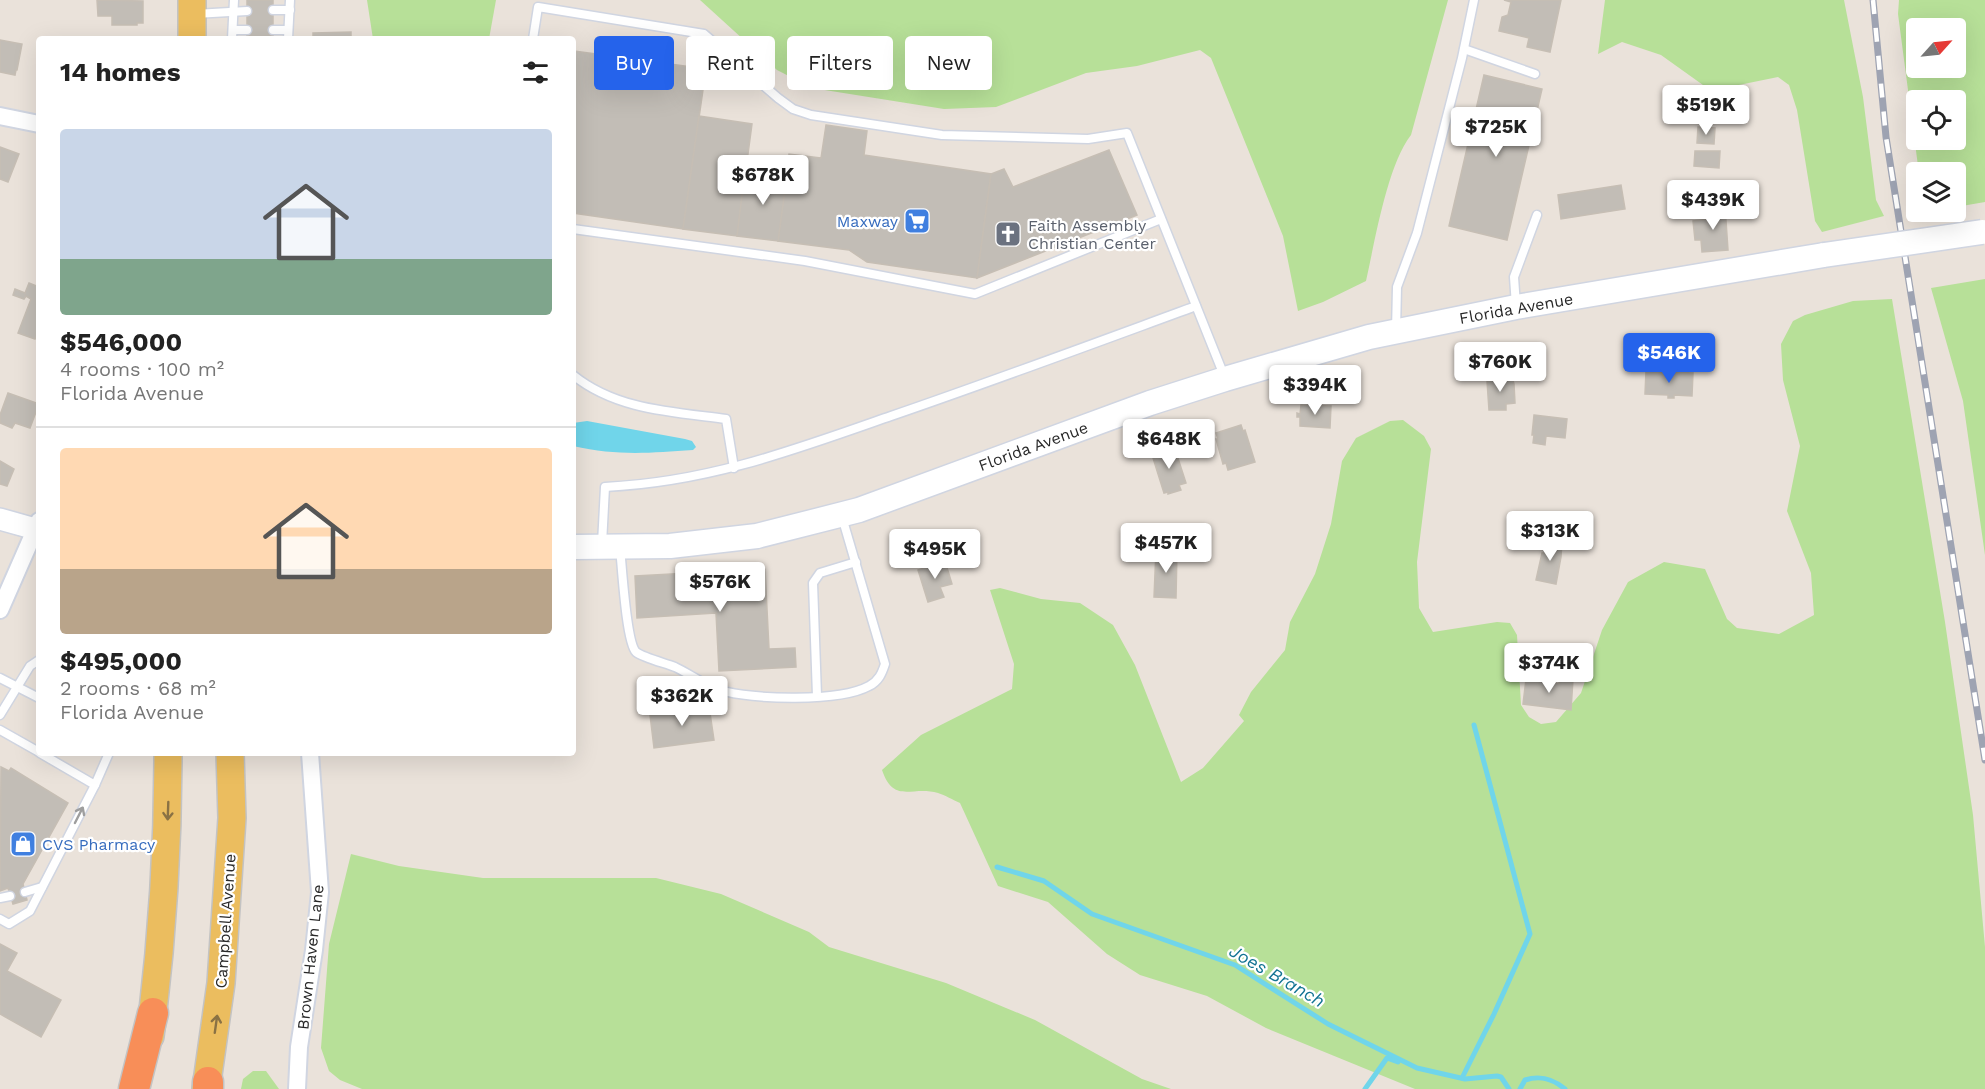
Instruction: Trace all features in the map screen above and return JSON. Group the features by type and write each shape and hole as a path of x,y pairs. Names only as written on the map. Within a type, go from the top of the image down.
{"highway":[{"path":"134,1089 153,1013"}],"main road":[{"name":"Florida Avenue","path":"576,547 670,546 757,536 859,510 1150,403 1369,337 1516,307 1824,255 1983,231"},
{"path":"144,1089 162,922 168,811 168,756"},
{"name":"Campbell Avenue","path":"207,1087 221,983 232,818 230,756"}],"street":[{"path":"0,116 36,123"},
{"path":"0,519 36,527"},
{"path":"0,610 36,531"},
{"name":"Brown Haven Lane","path":"297,1089 299,1047 314,950 320,892 310,756"}],"lane":[{"path":"234,0 233,34 247,30"},
{"path":"273,30 288,34 290,0"},
{"path":"1396,331 1397,287 1417,233 1464,50 1474,0"},
{"path":"533,36 538,7 704,34 778,98 794,109 812,115 942,135 1088,139 1127,133 1225,379"},
{"path":"273,10 290,10"},
{"path":"192,18 247,11"},
{"path":"1464,50 1535,74"},
{"path":"1516,307 1514,277 1537,215"},
{"path":"576,229 805,261 975,294 1161,219"},
{"path":"842,514 885,664 880,677 869,686 835,695 753,697 719,690 636,651 628,628 611,548 605,487 671,482 783,454 945,398 1196,306"},
{"path":"576,377 591,388 622,402 726,420 734,468"},
{"path":"817,696 813,583 820,573 856,562"},
{"path":"0,715 16,686 30,666 36,662"},
{"path":"0,678 36,696"},
{"path":"0,730 36,751"},
{"path":"45,756 95,785"},
{"path":"0,919 9,924 30,911 108,756"},
{"path":"25,892 42,887"},
{"path":"0,898 10,896"}],"green space":[{"path":"367,0 496,0 490,36 373,36"},
{"path":"700,0 1448,0 1411,135 1395,165 1389,184 1366,281 1323,302 1298,311 1283,236 1211,58 1200,50 1137,66 1086,73 996,107 944,109 825,90 893,90 893,36 787,36 787,75 775,68 775,36 740,36"},
{"path":"1605,0 1844,0 1863,97 1876,200 1884,216 1822,232 1815,221 1797,110 1789,85 1778,77 1729,87 1703,85 1661,55 1622,42 1598,54"},
{"path":"1899,0 1985,0 1985,202 1966,205 1966,162 1917,162 1916,150 1966,150 1966,90 1908,90 1906,78 1966,78 1966,18 1906,18 1906,75 1898,14"},
{"path":"1985,279 1985,555 1963,401 1931,288"},
{"path":"1892,299 1945,622 1973,815 1985,947 1985,1089 1415,1089 1266,1028 1207,996 1140,975 1107,954 1048,902 998,886 960,803 929,791 898,791 887,781 882,770 921,735 1012,689 1014,664 990,590 1000,588 1041,599 1080,603 1113,625 1135,665 1181,782 1203,768 1244,721 1239,715 1251,692 1285,650 1290,622 1315,574 1331,524 1342,461 1356,438 1390,421 1403,420 1424,436 1431,449 1417,562 1419,608 1433,632 1497,622 1510,623 1517,635 1521,705 1529,717 1541,724 1556,722 1581,693 1602,630 1628,582 1664,562 1705,569 1727,619 1737,628 1779,634 1814,615 1811,573 1787,511 1800,446 1783,380 1781,344 1793,321 1805,315 1853,301"},
{"path":"351,854 399,866 483,878 656,878 721,894 809,932 829,947 946,983 1035,1020 1142,1079 1171,1089 362,1089 340,1080 329,1071 321,1048 329,944"},
{"path":"253,1071 266,1071 279,1089 241,1089 243,1079"}],"water":[{"path":"587,421 685,439 692,441 696,447 693,450 633,453 576,447 576,423"}],"building":[{"path":"97,0 143,1 143,23 112,25 112,16 98,16"},
{"path":"247,0 273,0 273,36 247,36"},
{"path":"1504,0 1561,0 1550,52 1527,47 1529,38 1499,31 1502,17 1508,15 1511,2"},
{"path":"351,32 351,36 313,36 313,33"},
{"path":"0,40 22,44 15,75 0,72"},
{"path":"576,51 594,54 594,90 674,90 674,65 686,66 686,90 703,90 683,229 576,213"},
{"path":"1484,75 1542,89 1507,240 1449,226"},
{"path":"699,116 752,124 737,236 683,229"},
{"path":"826,125 867,131 864,155 991,174 977,278 867,262 849,250 778,241 789,154 821,158"},
{"path":"1698,127 1715,128 1714,144 1697,143"},
{"path":"0,147 19,154 8,182 0,179"},
{"path":"1109,150 1137,215 977,278 991,174 1004,169 1013,187"},
{"path":"1695,151 1720,151 1719,168 1694,166"},
{"path":"767,166 788,168 778,241 737,236 744,179 764,182"},
{"path":"1621,185 1625,209 1561,219 1558,195"},
{"path":"1725,206 1728,250 1702,252 1701,240 1695,240 1693,221 1709,219 1708,207"},
{"path":"29,283 36,286 35,339 18,333 31,299 26,296 24,299 13,295 15,289 25,293"},
{"path":"1646,371 1693,373 1692,396 1674,395 1674,398 1668,398 1668,395 1645,394"},
{"path":"1510,376 1514,384 1515,403 1506,404 1506,410 1489,410 1487,381 1490,381 1489,377"},
{"path":"8,393 36,403 36,412 30,428 15,423 12,428 0,423 0,415"},
{"path":"1301,405 1331,406 1330,428 1300,426 1300,417 1297,417 1297,413 1300,414"},
{"path":"1534,415 1567,419 1565,438 1546,436 1545,445 1533,443"},
{"path":"1241,425 1243,431 1245,430 1255,462 1228,470 1226,463 1223,464 1216,433"},
{"path":"1174,446 1186,483 1179,485 1181,490 1168,494 1168,492 1164,493 1153,452"},
{"path":"0,461 14,469 7,486 0,484"},
{"path":"1548,538 1562,541 1556,584 1536,580"},
{"path":"1156,550 1177,551 1176,598 1154,597"},
{"path":"945,561 952,584 940,587 944,597 928,602 918,570"},
{"path":"765,569 769,649 795,648 796,667 719,671 716,613 637,618 635,576"},
{"path":"1560,676 1573,679 1571,710 1523,704 1526,679 1559,684"},
{"path":"709,706 714,740 654,748 650,715"},
{"name":"CVS Pharmacy","path":"1,767 9,771 11,768 68,803 23,884 27,900 13,904 8,888 0,891"},
{"path":"0,944 17,953 7,971 61,1000 41,1037 0,1014"}],"waterway":[{"path":"1462,1078 1530,934 1474,725"},
{"name":"Joes Branch","path":"997,867 1044,881 1092,914 1235,965 1328,1024 1417,1068 1465,1079 1497,1076 1501,1077 1509,1089"},
{"path":"1365,1089 1387,1058 1398,1062"},
{"name":"Joes Branch","path":"1520,1089 1525,1080 1536,1078 1551,1080 1565,1089"}],"railway":[{"path":"1873,0 1886,137 1985,760"}],"place":[{"name":"Maxway","path":"917,221"},
{"name":"Faith Assembly Christian Center","path":"1008,234"},
{"name":"CVS Pharmacy","path":"23,844"}]}
